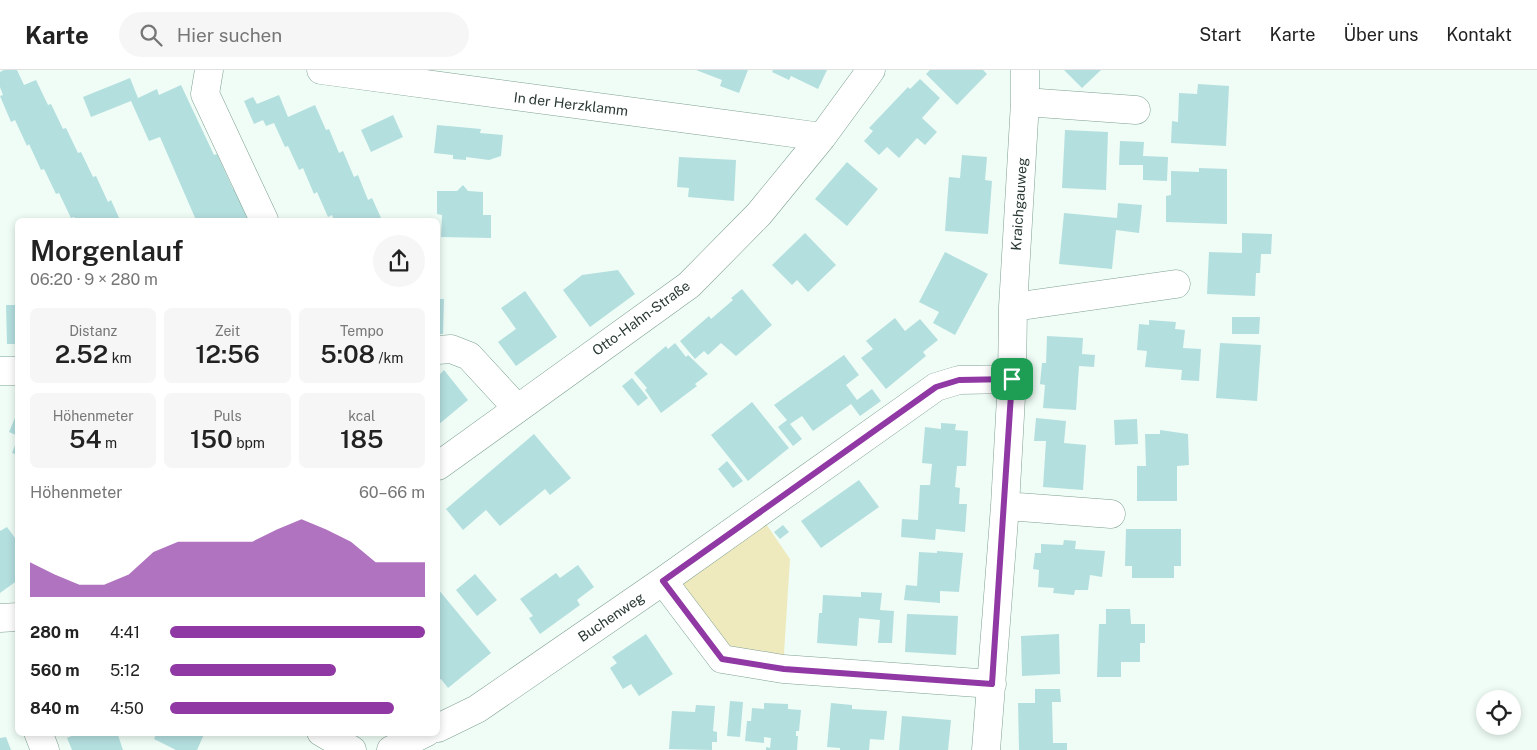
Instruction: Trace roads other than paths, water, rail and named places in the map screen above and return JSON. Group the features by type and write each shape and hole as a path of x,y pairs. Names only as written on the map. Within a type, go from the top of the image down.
{"street":[{"path":"209,70 205,94 263,218"},
{"name":"In der Herzklamm","path":"321,70 441,79 822,137"},
{"name":"Otto-Hahn-Straße","path":"440,464 516,407 689,285 759,214 822,137 871,70"},
{"name":"Kraichgauweg","path":"986,750 1005,506 1012,379 1013,307 1026,102 1025,70"},
{"path":"1026,102 1136,110"},
{"path":"1013,307 1176,284"},
{"path":"440,350 451,349 469,356 516,407"},
{"path":"0,371 15,371"},
{"name":"Buchenweg","path":"440,727 477,709 663,581 936,387 959,380 1012,379"},
{"path":"1005,506 1111,514"},
{"path":"663,581 722,659 784,669 992,684"},
{"path":"0,618 15,618"},
{"path":"40,736 45,750"},
{"path":"328,736 352,750"},
{"path":"391,750 419,736"}]}
